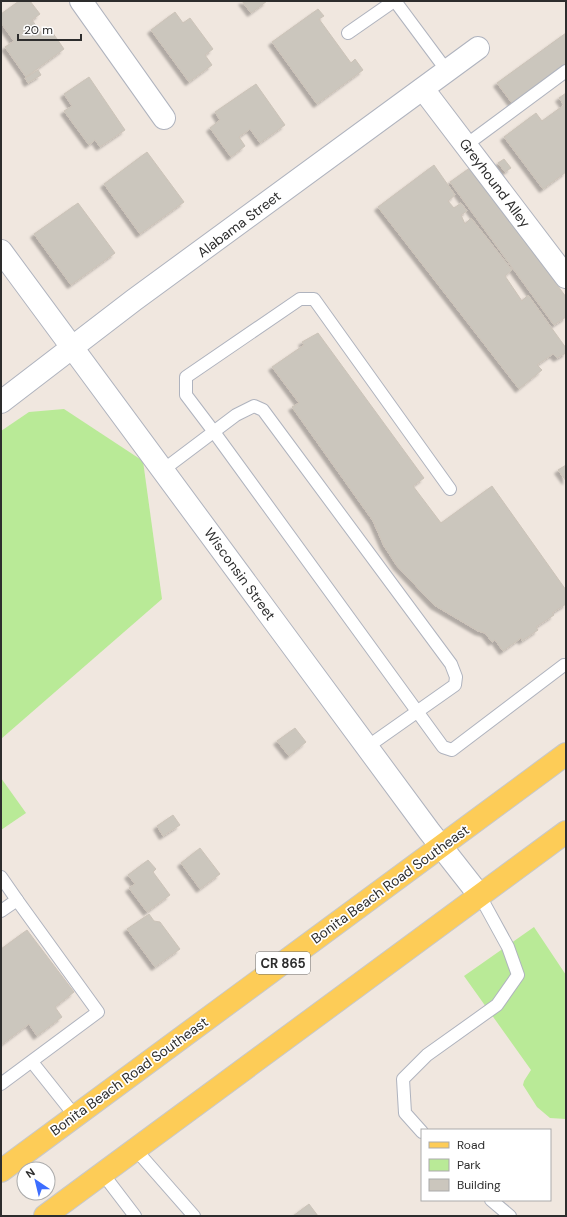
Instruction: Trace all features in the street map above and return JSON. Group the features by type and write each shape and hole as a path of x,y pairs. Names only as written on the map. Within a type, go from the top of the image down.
{"main road":[{"name":"Bonita Beach Road Southeast","path":"1,1171 566,754"},
{"path":"46,1216 566,832"}],"street":[{"path":"80,1 164,118"},
{"name":"Alabama Street","path":"1,402 134,300 478,48"},
{"name":"Greyhound Alley","path":"423,89 566,277"},
{"name":"Wisconsin Street","path":"1,251 441,846 480,896"}],"lane":[{"path":"348,34 395,1 447,71"},
{"path":"466,146 566,71"},
{"path":"450,489 314,299 300,299 186,377 186,395 443,747 452,750 564,665"},
{"path":"163,470 236,415 254,406 264,410 451,664 456,677 455,685 367,746"},
{"path":"1,877 98,1012 1,1084"},
{"path":"421,1131 405,1113 403,1079 427,1055 497,1005 518,975 508,947 480,896"},
{"path":"1,911 17,900"},
{"path":"32,1062 75,1116"},
{"path":"136,1150 194,1216"},
{"path":"103,1174 135,1216"},
{"path":"492,1201 510,1216"}],"green space":[{"path":"64,409 143,461 162,599 1,739 1,431 29,412"},
{"path":"1,778 26,813 1,830"},
{"path":"534,927 566,975 566,1119 550,1118 537,1107 523,1085 531,1070 464,976"}],"building":[{"path":"19,1 30,1 40,14 32,20 42,34 50,29 64,49 26,77 5,47 14,41 1,23 1,14"},
{"path":"242,1 267,1 251,13"},
{"path":"318,9 324,16 319,19 351,63 355,59 363,70 317,104 272,42"},
{"path":"175,12 183,23 190,18 213,49 205,55 212,65 189,82 151,30"},
{"path":"566,33 566,63 512,103 497,83"},
{"path":"38,70 41,75 28,83 25,78"},
{"path":"89,77 125,130 100,147 95,140 89,145 64,111 72,106 64,94"},
{"path":"256,84 285,125 260,143 250,129 239,137 245,146 231,157 210,128 220,120 215,112"},
{"path":"566,93 566,172 543,189 504,137 536,113 542,121 564,105 559,98"},
{"path":"147,152 184,202 140,234 104,184"},
{"path":"504,159 511,168 505,172 498,163"},
{"path":"434,165 455,195 448,201 454,208 461,203 467,211 461,215 465,224 471,218 512,270 505,276 522,301 528,295 566,348 566,353 557,358 553,354 537,365 542,370 519,389 378,207"},
{"path":"471,167 566,297 566,317 554,325 450,182"},
{"path":"78,203 115,253 71,285 34,234"},
{"path":"318,333 424,478 413,486 441,523 492,486 566,590 566,604 552,613 554,615 536,627 538,630 522,641 521,638 503,651 495,640 492,642 485,633 478,631 434,605 397,566 384,546 373,521 292,407 299,403 272,367 304,345 302,342"},
{"path":"566,465 566,481 558,470"},
{"path":"295,728 306,742 289,756 277,741"},
{"path":"173,815 180,825 163,836 157,826"},
{"path":"200,848 220,874 200,889 181,863"},
{"path":"148,860 156,869 153,872 170,895 147,912 129,888 135,884 128,875"},
{"path":"149,914 154,921 160,922 180,949 155,967 127,929"},
{"path":"27,930 74,992 55,1007 62,1017 37,1036 29,1024 1,1045 1,949"},
{"path":"309,1204 318,1216 293,1216"}]}
